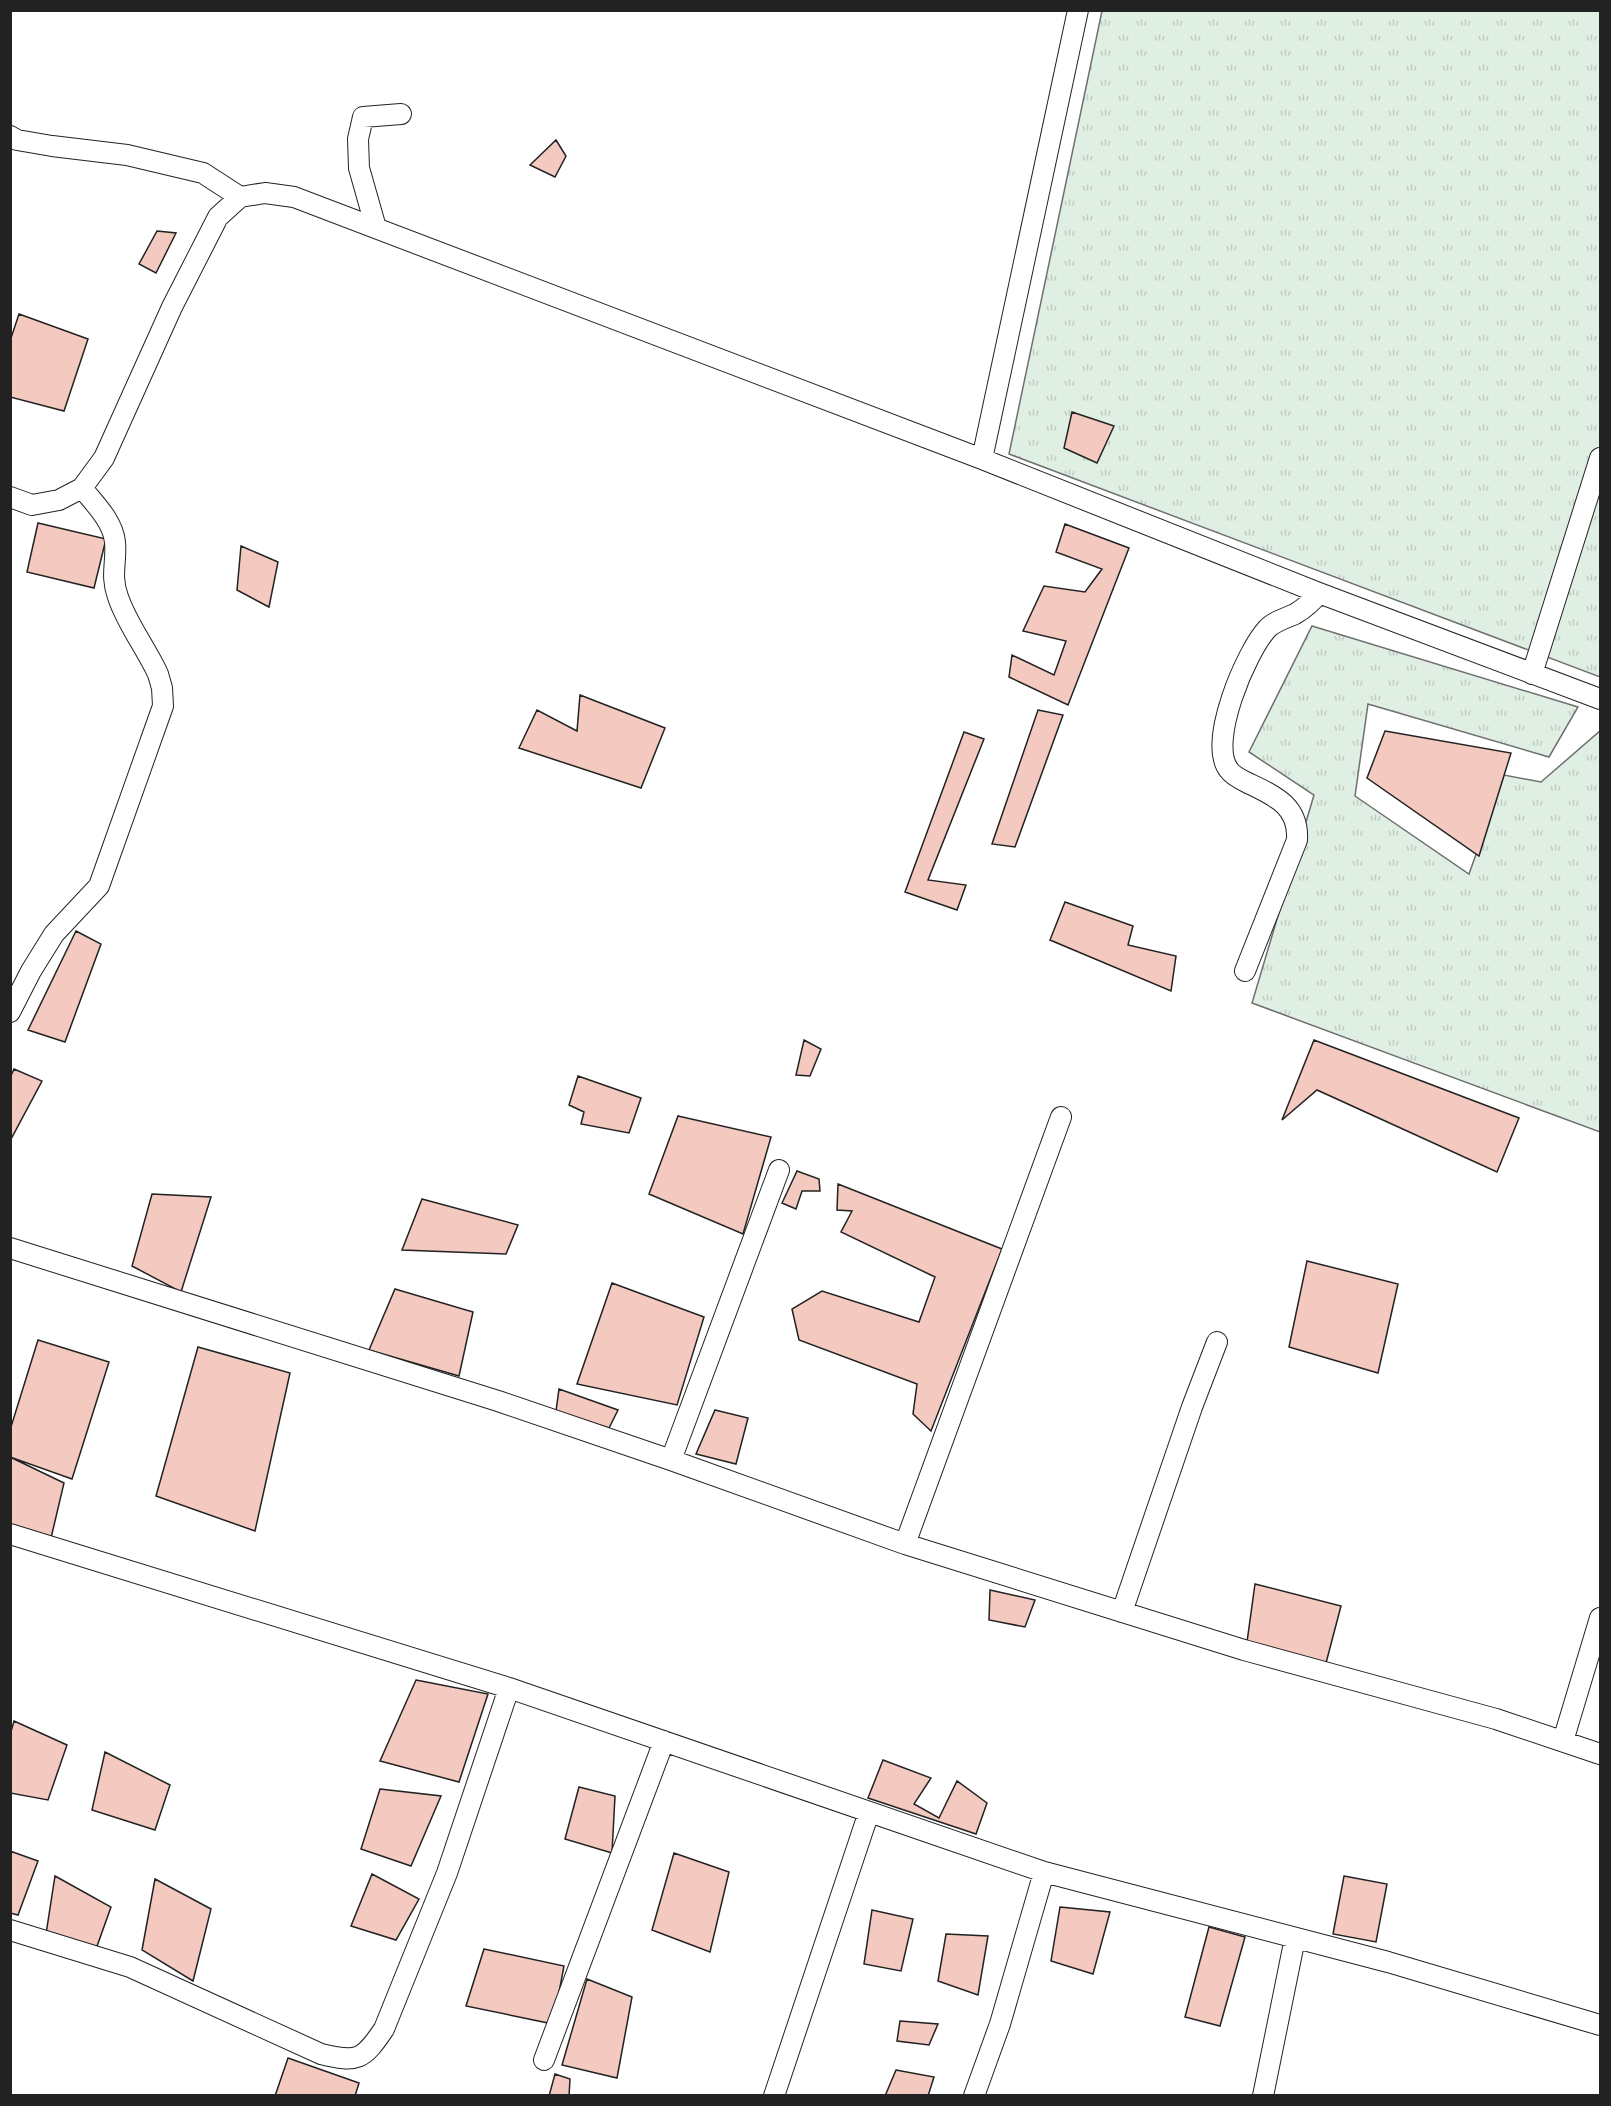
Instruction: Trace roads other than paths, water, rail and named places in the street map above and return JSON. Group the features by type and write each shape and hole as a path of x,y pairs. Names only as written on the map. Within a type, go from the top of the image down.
{"street":[{"path":"982,459 1078,10"},
{"path":"376,228 359,168 358,139 363,117 401,114"},
{"path":"10,136 17,140 127,155 203,173 240,197"},
{"path":"10,497 32,505 59,500 82,488 104,458 172,307 218,217 240,197 265,193 294,197 376,228 982,459 1319,593 1600,699"},
{"path":"1532,674 1600,458"},
{"path":"10,1012 54,933 99,886 163,706 158,674 117,595 113,570 115,552 113,531 82,488"},
{"path":"1245,971 1298,840 1298,828 1292,813 1279,798 1240,779 1228,770 1223,756 1224,730 1234,691 1252,649 1269,627 1310,604 1319,593"},
{"path":"905,1544 1061,1117"},
{"path":"671,1460 779,1170"},
{"path":"10,1248 498,1401 905,1544 1244,1650 1496,1719 1600,1754"},
{"path":"1122,1612 1192,1407 1217,1342"},
{"path":"10,1534 509,1688 1044,1872 1388,1962 1600,2025"},
{"path":"1563,1741 1600,1618"},
{"path":"10,1930 130,1967 321,2054 346,2060 369,2052 384,2029 447,1873 509,1688"},
{"path":"544,2060 664,1741"},
{"path":"774,2096 869,1812"},
{"path":"974,2096 1000,2024 1044,1872"},
{"path":"1263,2096 1295,1938"}]}
